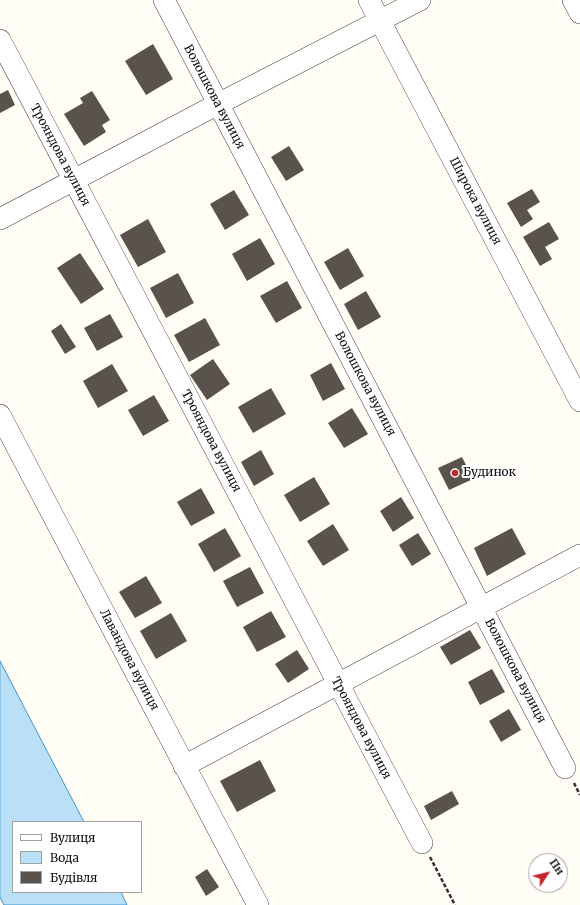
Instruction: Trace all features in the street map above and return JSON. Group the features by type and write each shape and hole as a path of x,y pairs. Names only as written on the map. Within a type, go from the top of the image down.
{"street":[{"name":"Волошкова вулиця","path":"164,0 565,768"},
{"name":"Широка вулиця","path":"369,0 580,402"},
{"path":"0,219 420,0"},
{"path":"573,0 580,13"},
{"name":"Трояндова вулиця","path":"0,40 422,842"},
{"name":"Лавандова вулиця","path":"0,415 258,905"},
{"path":"184,766 580,555"}],"path":[{"path":"422,842 455,905"}],"water":[{"path":"0,661 83,821 12,821 12,893 121,893 127,905 4,905 0,897"}],"building":[{"path":"153,44 173,79 146,95 125,61"},
{"path":"8,90 15,105 0,113 0,94"},
{"path":"92,91 110,120 102,125 106,132 84,146 64,114 83,103 80,98"},
{"path":"289,146 304,170 286,181 271,157"},
{"path":"532,189 540,202 527,210 533,219 521,227 507,203"},
{"path":"234,190 249,215 225,230 210,204"},
{"path":"148,219 166,252 138,267 120,235"},
{"path":"549,222 559,239 545,247 552,259 540,266 523,237"},
{"path":"260,238 275,264 247,281 232,254"},
{"path":"348,248 364,276 340,290 324,262"},
{"path":"80,253 104,289 81,304 57,268"},
{"path":"178,273 194,303 166,318 150,288"},
{"path":"287,281 302,308 276,323 260,296"},
{"path":"366,291 381,317 358,330 344,304"},
{"path":"110,314 123,337 97,351 84,328"},
{"path":"205,318 220,345 189,362 174,335"},
{"path":"61,324 76,347 65,354 51,331"},
{"path":"213,359 230,384 207,400 190,375"},
{"path":"331,363 345,389 323,401 310,375"},
{"path":"112,364 128,391 98,408 83,381"},
{"path":"271,388 286,414 253,433 238,407"},
{"path":"154,395 169,421 143,436 128,410"},
{"path":"352,408 368,434 344,448 328,423"},
{"path":"261,450 274,474 254,486 241,462"},
{"name":"Будинок","path":"462,457 473,479 449,490 438,468"},
{"path":"314,477 330,504 300,522 284,495"},
{"path":"201,488 215,513 191,526 177,502"},
{"path":"401,497 414,518 393,532 380,511"},
{"path":"333,524 349,550 323,566 307,541"},
{"path":"225,528 241,556 214,572 198,544"},
{"path":"512,528 526,554 487,576 474,548"},
{"path":"418,533 431,554 412,566 399,545"},
{"path":"250,567 264,593 237,607 223,581"},
{"path":"146,576 162,603 135,618 119,592"},
{"path":"271,611 286,637 257,652 243,627"},
{"path":"171,613 187,641 156,659 140,631"},
{"path":"470,630 481,648 451,665 440,647"},
{"path":"297,650 309,669 288,683 275,664"},
{"path":"492,669 505,692 480,705 468,682"},
{"path":"509,709 521,730 501,742 489,721"},
{"path":"260,760 276,791 237,812 220,781"},
{"path":"452,791 459,804 431,820 424,806"},
{"path":"207,869 219,887 206,896 195,877"}],"place":[{"name":"Будинок","path":"455,473"}]}
